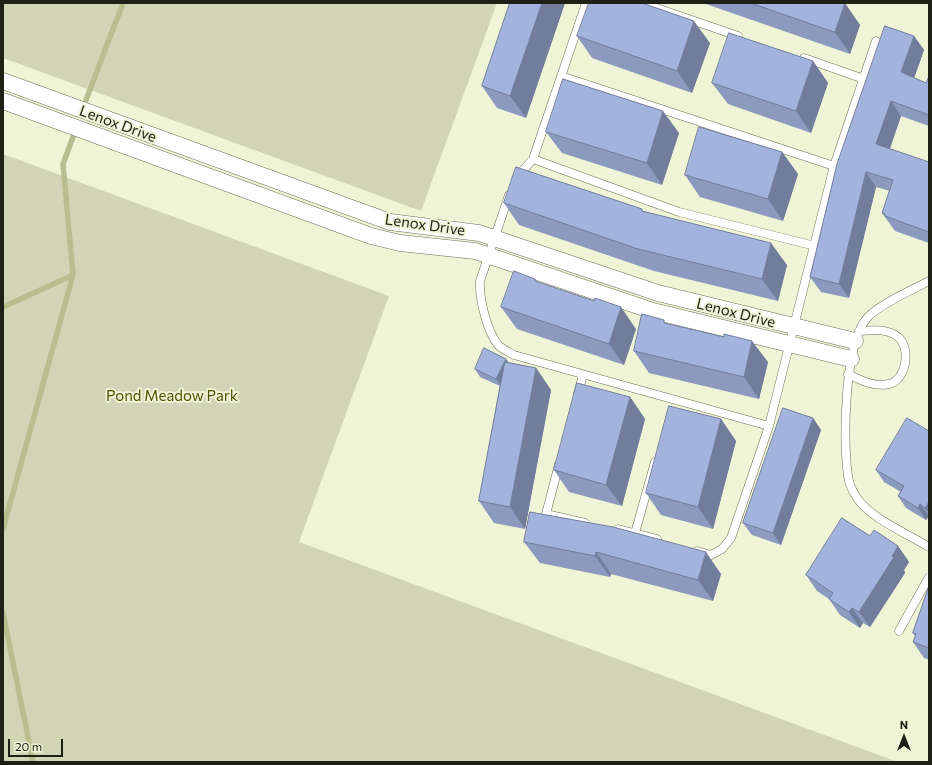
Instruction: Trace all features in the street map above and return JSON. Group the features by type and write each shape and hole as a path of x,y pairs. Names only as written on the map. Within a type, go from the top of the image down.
{"street":[{"name":"Lenox Drive","path":"3,82 390,222 404,226 465,231 494,238 658,294 794,327 857,336"},
{"name":"Lenox Drive","path":"3,101 385,240 400,243 462,249 489,255 653,311 790,344 850,366"},
{"path":"277,201 283,184"}],"lane":[{"path":"586,3 533,159 512,185 480,281 479,292 490,331 499,345 514,355 671,403 769,426"},
{"path":"642,3 746,38"},
{"path":"688,548 711,555 722,549 731,538 769,426 834,166 876,41"},
{"path":"797,56 864,79"},
{"path":"561,76 834,166"},
{"path":"533,159 679,212 815,246"},
{"path":"929,281 879,309 867,318 857,336 850,366 846,462 849,483 857,498 868,511 929,547"},
{"path":"850,366 868,384 880,385 892,384 899,378 904,367 906,356 904,345 899,337 880,330 857,336"},
{"path":"575,404 583,375"},
{"path":"635,533 658,451"},
{"path":"561,456 546,514 590,524"},
{"path":"612,528 665,542"},
{"path":"899,631 929,577"}],"green space":[{"path":"3,3 497,3 421,211 3,58"},
{"name":"Pond Meadow Park","path":"3,154 389,296 299,542 898,762 3,762"}],"building":[{"path":"510,3 542,3 510,96 482,86"},
{"path":"589,3 642,3 694,21 677,71 577,36"},
{"path":"751,3 845,3 835,32"},
{"path":"885,26 914,36 901,72 926,83 929,76 929,115 891,101 876,144 929,162 929,232 885,216 885,214 882,213 893,180 866,172 839,284 810,277 837,164"},
{"path":"729,33 813,61 796,111 712,83"},
{"path":"563,79 663,111 647,163 546,132"},
{"path":"699,127 782,152 768,199 685,175"},
{"path":"516,167 642,209 642,211 771,243 762,279 638,249 504,203"},
{"path":"514,271 535,279 535,281 594,301 595,298 621,307 609,344 501,307"},
{"path":"642,314 664,320 664,323 724,337 724,334 752,341 744,377 634,351"},
{"path":"484,348 506,359 496,379 475,369"},
{"path":"505,362 536,368 510,507 479,501"},
{"path":"577,383 630,397 606,485 554,470"},
{"path":"669,406 721,419 698,507 646,493"},
{"path":"783,408 813,418 773,533 743,523"},
{"path":"907,418 929,431 929,502 925,508 920,504 918,508 898,496 904,486 876,470"},
{"path":"530,512 613,527 706,552 698,580 596,552 595,556 524,542"},
{"path":"842,518 870,536 874,530 898,546 892,556 894,557 859,612 852,608 849,612 829,599 833,593 806,575"},
{"path":"929,586 929,648 913,642 916,634 913,633"}],"waterway":[{"path":"86,100 123,3"},
{"path":"3,529 73,275 63,164 73,137"},
{"path":"3,307 73,275"},
{"path":"3,613 33,762"}]}
